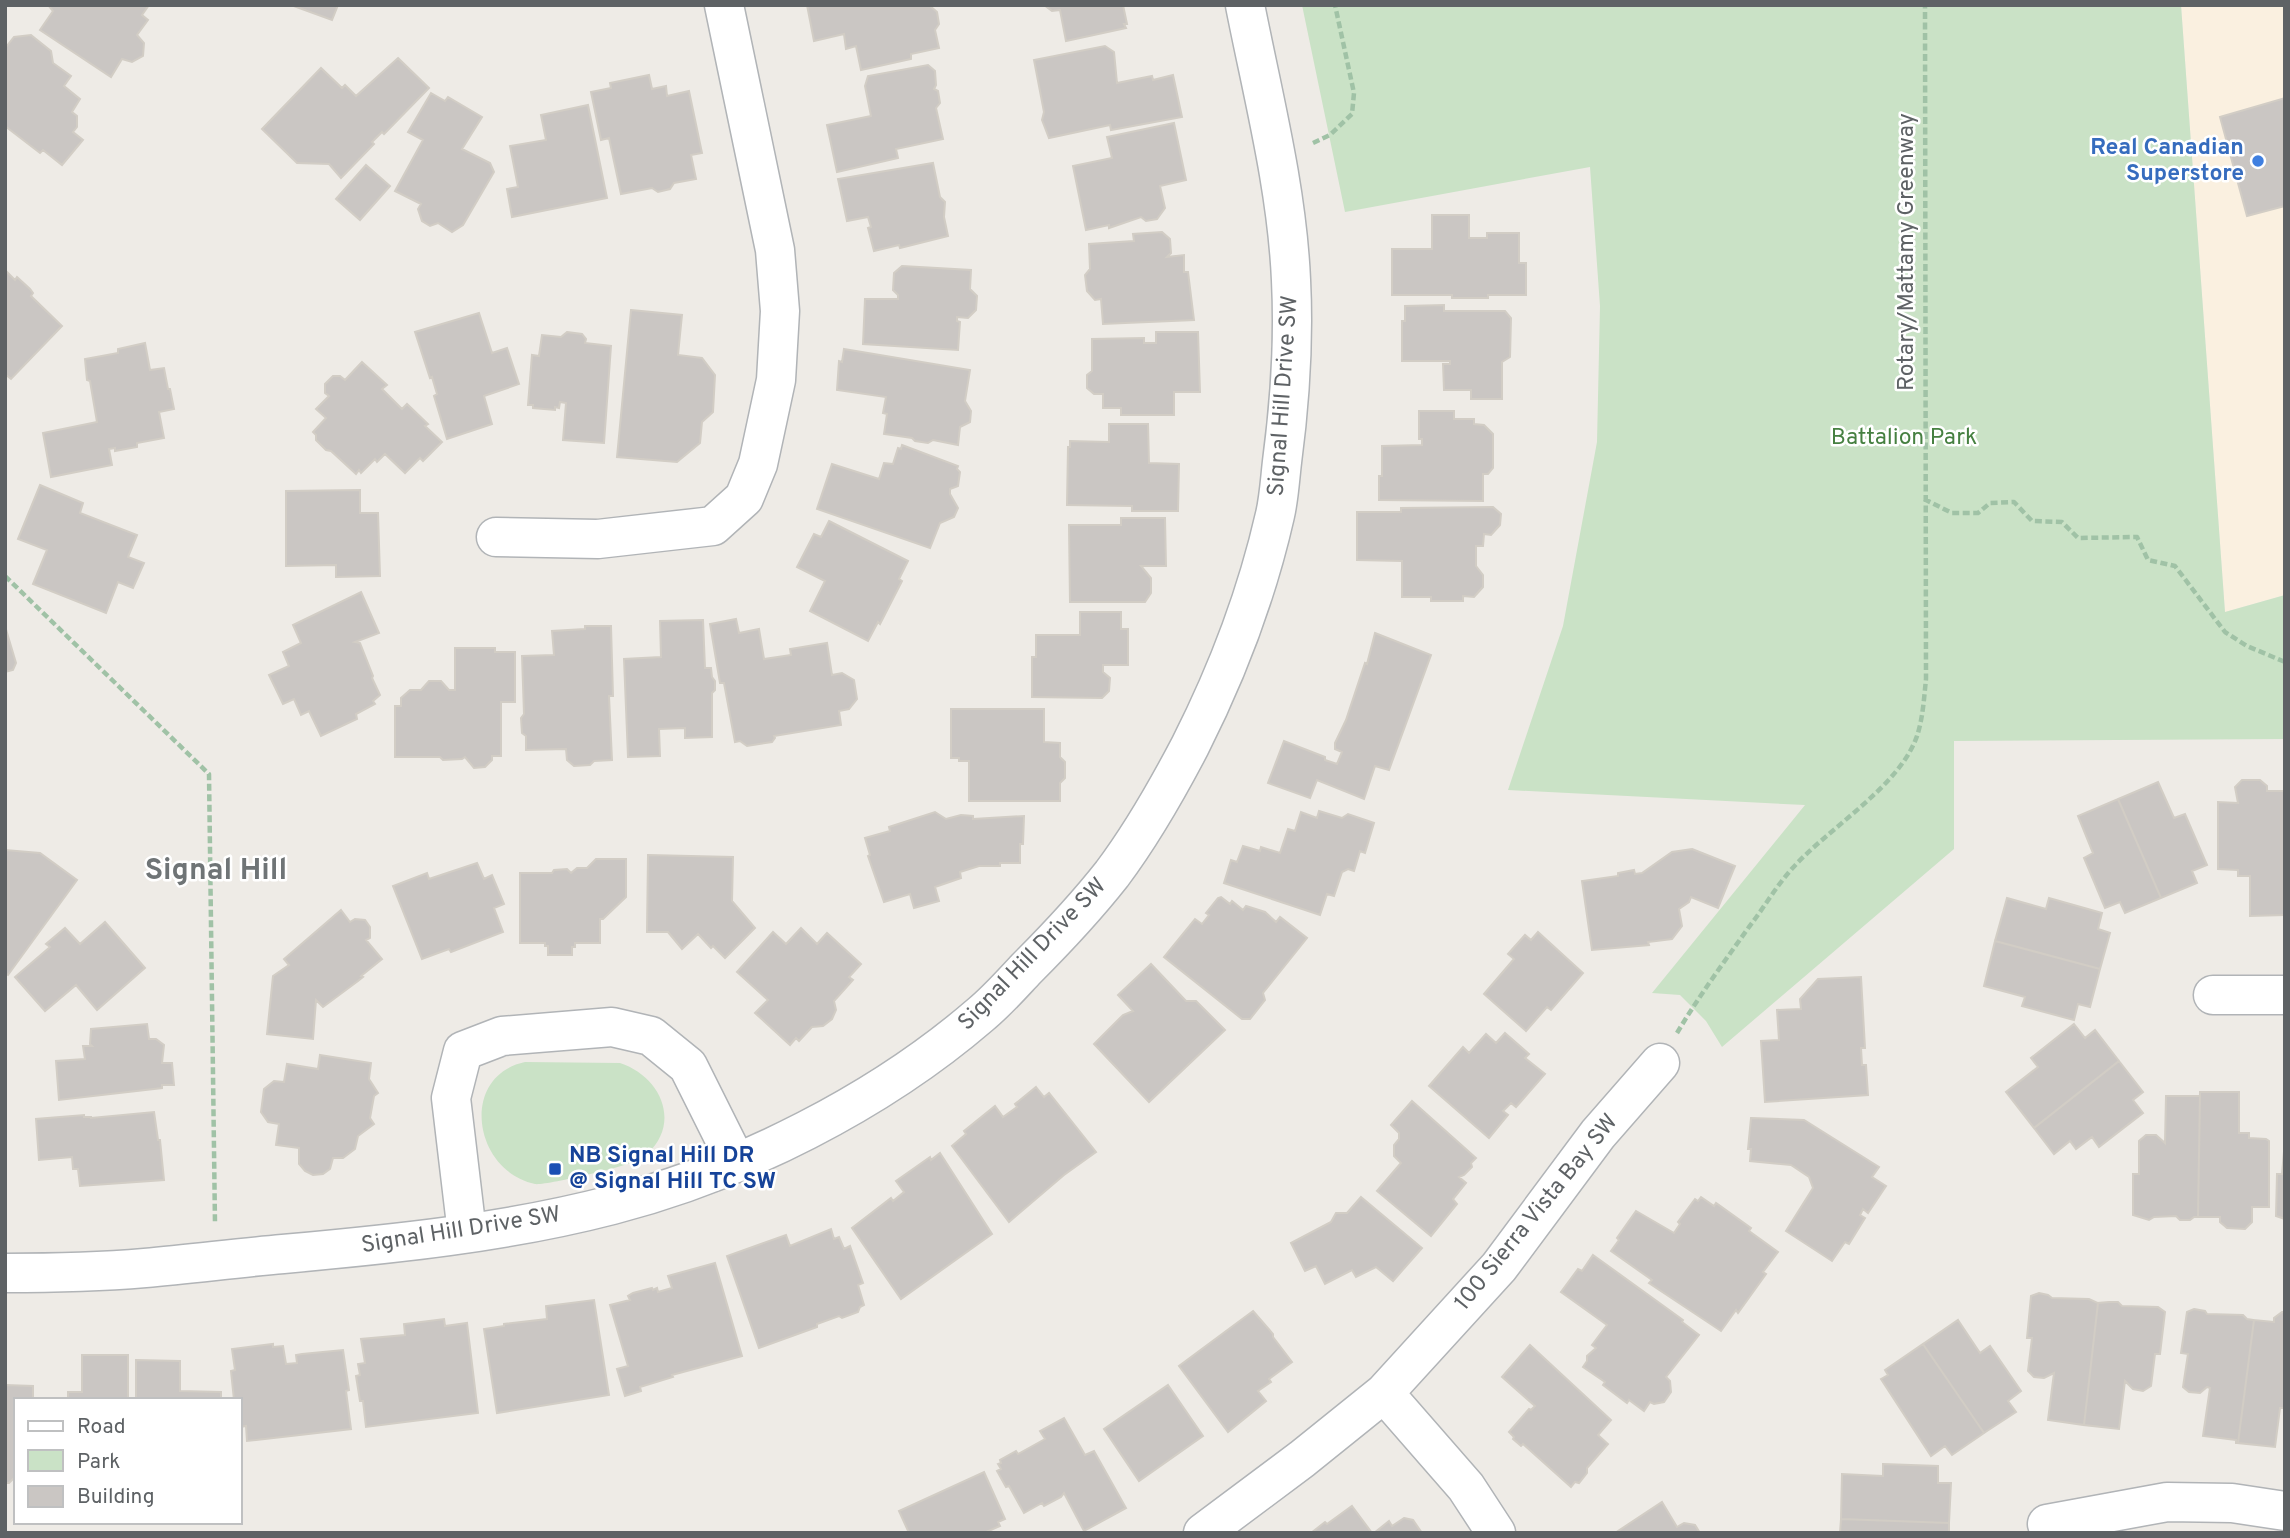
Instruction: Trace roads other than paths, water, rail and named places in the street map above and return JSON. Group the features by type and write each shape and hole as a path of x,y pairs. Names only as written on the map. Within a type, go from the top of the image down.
{"street":[{"path":"496,537 598,539 713,526 744,498 758,464 776,380 780,312 775,250 724,5"},
{"name":"Signal Hill Drive SW","path":"5,1273 73,1273 145,1268 352,1248 467,1233 541,1221 615,1204 676,1185 736,1162 827,1118 897,1078 944,1045 985,1011 1052,943 1112,874 1166,793 1203,720 1239,632 1260,571 1276,510 1291,363 1291,279 1283,203 1245,5"},
{"path":"2213,995 2285,995"},
{"path":"467,1233 451,1098 463,1051 502,1035 612,1027 651,1035 688,1066 736,1162"},
{"name":"100 Sierra Vista Bay SW","path":"1203,1533 1384,1393 1499,1267 1598,1134 1660,1063"},
{"path":"1384,1393 1466,1487 1496,1533"},
{"path":"2048,1524 2167,1502 2232,1503 2285,1511"}],"place":[{"name":"Real Canadian Superstore","path":"2258,161"},
{"name":"NB Signal Hill DR @ Signal Hill TC SW","path":"555,1169"}],"district":[{"name":"Signal Hill","path":"216,871"}],"park label":[{"name":"Battalion Park","path":"1904,438"}]}
